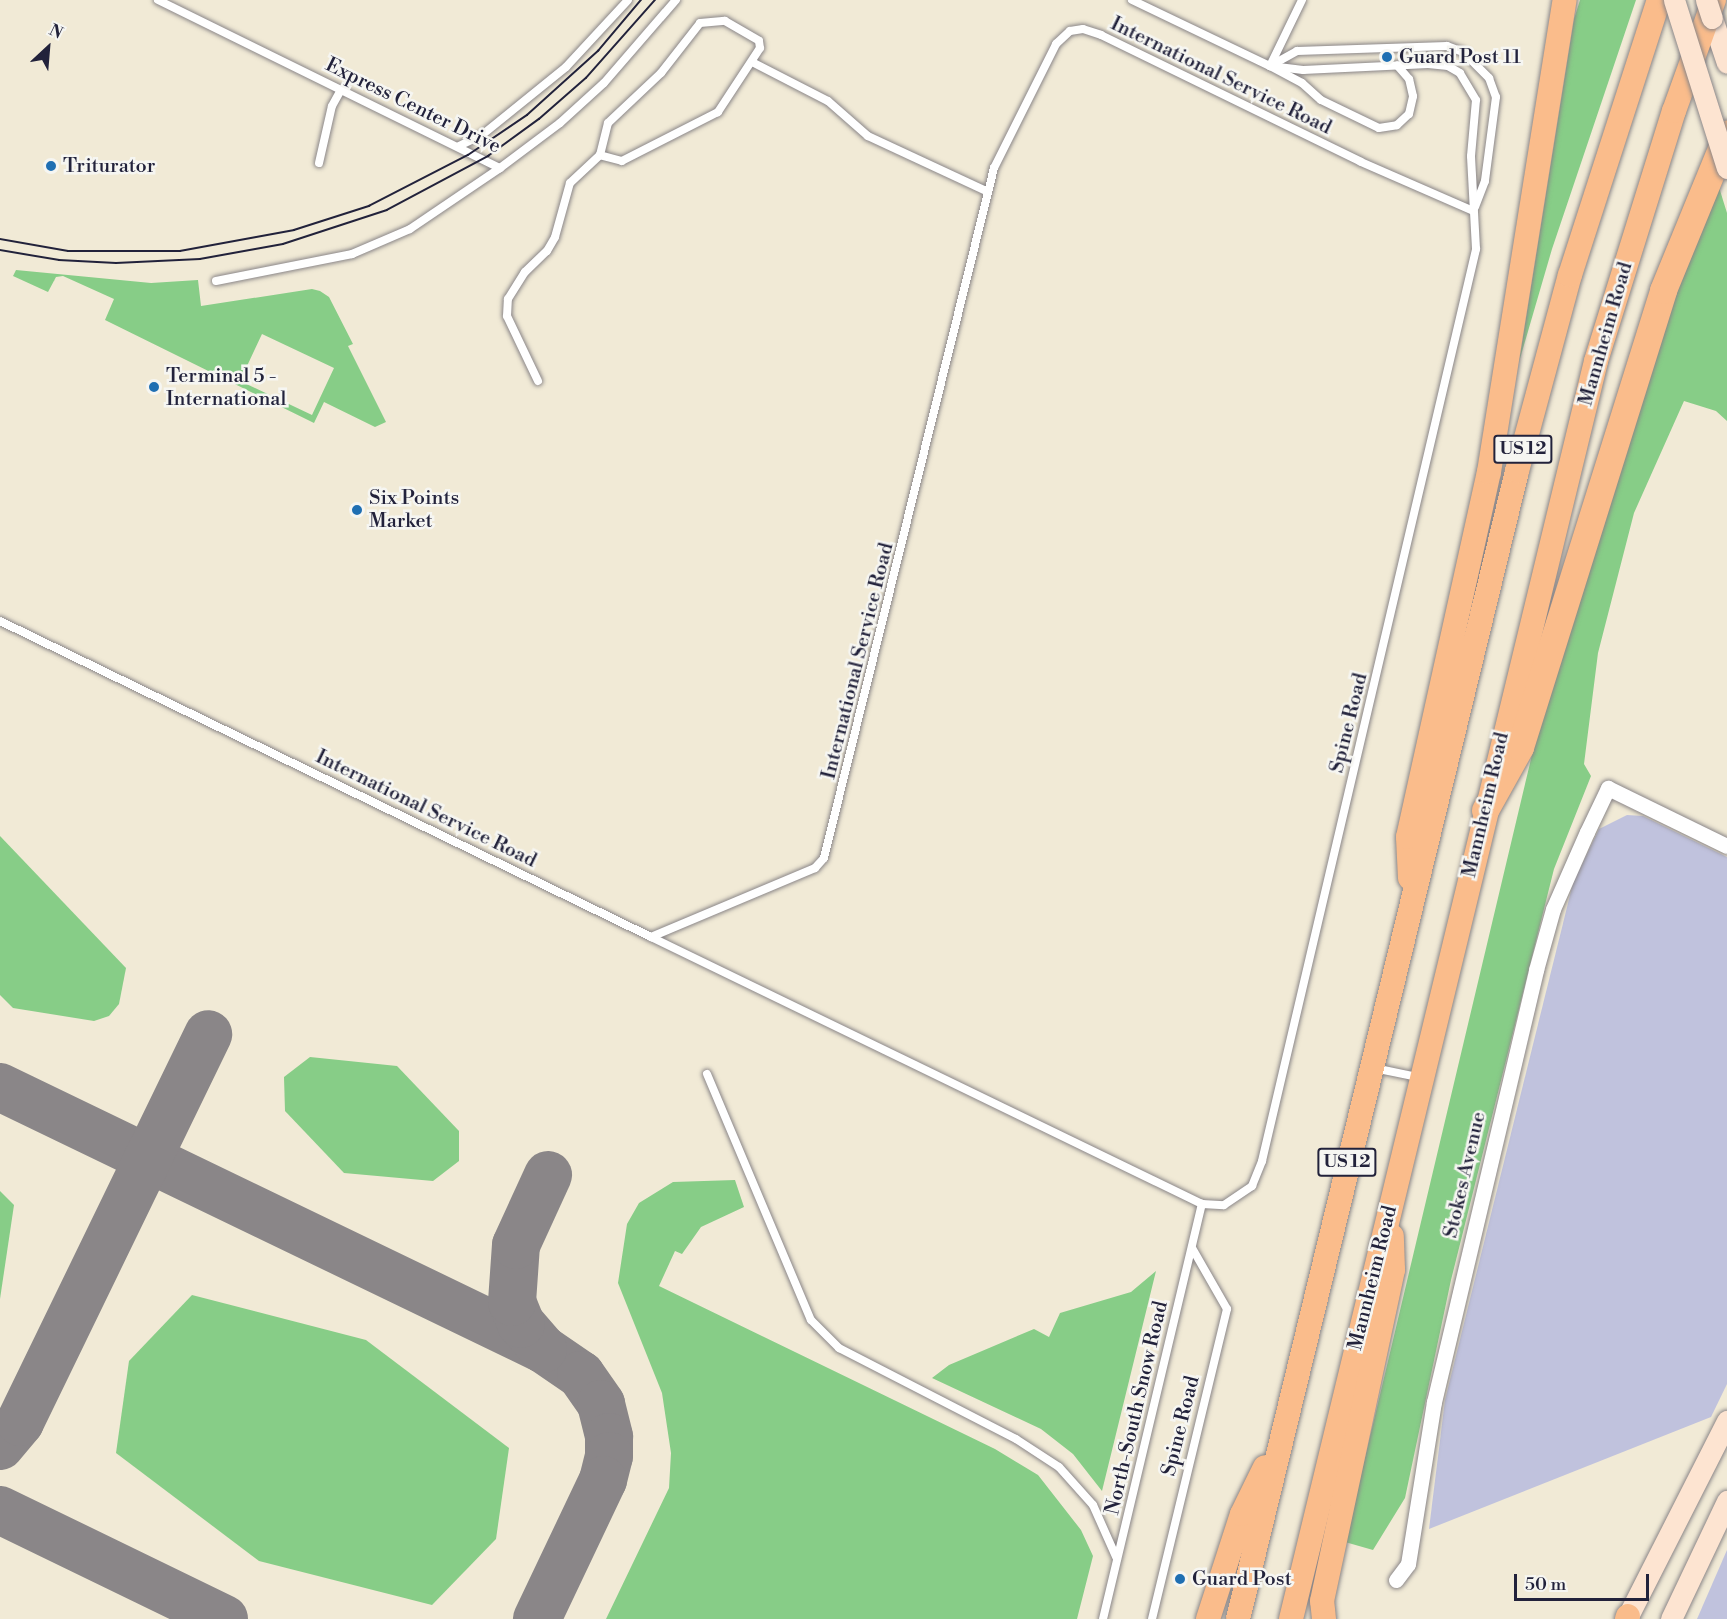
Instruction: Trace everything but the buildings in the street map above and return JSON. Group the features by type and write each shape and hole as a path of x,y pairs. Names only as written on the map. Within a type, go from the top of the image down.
{"highway":[{"path":"1485,810 1520,747 1663,290 1727,134"}],"main road":[{"path":"1412,904 1408,837 1489,472 1565,0"},
{"name":"US 12","path":"1238,1619 1370,1068 1557,323 1659,0"},
{"name":"Mannheim Road","path":"1291,1619 1485,810 1596,361 1674,111 1714,0"},
{"path":"1324,1619 1322,1602 1393,1270 1391,1204"},
{"path":"1208,1619 1242,1514 1286,1421"}],"street":[{"path":"1674,0 1727,168"},
{"path":"1706,0 1727,63"},
{"name":"Stokes Avenue","path":"1396,1580 1408,1564 1434,1402 1536,970 1553,909 1608,788 1727,846"},
{"path":"1630,1618 1727,1421"},
{"path":"1671,1619 1727,1501"}],"lane":[{"name":"Express Center Drive","path":"158,0 500,168 560,123 604,83 676,0"},
{"path":"459,146 482,135 566,67 628,0"},
{"path":"1132,0 1270,66 1302,83 1321,100 1379,128 1397,125 1409,114 1411,87 1397,65"},
{"path":"1270,66 1302,0"},
{"path":"538,381 507,316 508,299 555,237 570,183 600,155 608,123 660,72 700,23 725,21 759,41 760,48 752,62 718,112 622,160 600,155"},
{"name":"International Service Road","path":"0,621 651,937 815,868 824,858 994,168 1056,44 1070,31 1083,29 1473,212"},
{"path":"1270,66 1297,51 1367,47 1447,46 1477,62 1490,78 1496,97 1485,181 1473,212"},
{"path":"752,62 828,101 868,136 988,192"},
{"path":"1270,66 1303,70 1397,65 1448,66 1469,83 1476,100 1471,156 1473,212"},
{"path":"319,163 332,106 341,90"},
{"path":"216,281 352,254 410,229 500,168"},
{"name":"Spine Road","path":"1202,1204 1224,1205 1239,1199 1252,1186 1262,1161 1474,260 1473,212"},
{"path":"651,937 1202,1204"},
{"path":"1370,1068 1422,1078"},
{"path":"707,1074 811,1320 839,1348 1016,1439 1059,1467 1093,1505 1118,1559"},
{"name":"North-South Snow Road","path":"1103,1619 1202,1204"},
{"name":"Spine Road","path":"1152,1619 1227,1309 1192,1248"}],"shaded area":[{"path":"1627,815 1643,816 1727,857 1727,1384 1711,1417 1429,1529 1445,1400 1573,883 1599,829"},
{"path":"1727,1550 1727,1619 1697,1619"}],"green space":[{"path":"1580,0 1636,0 1552,249 1519,362 1574,19"},
{"path":"1718,184 1727,213 1727,421 1716,411 1684,401 1634,513 1598,653 1584,764 1591,776 1554,869 1451,1280 1405,1498 1373,1550 1345,1542 1540,721 1660,337"},
{"path":"16,270 151,283 198,280 201,306 312,289 320,291 329,297 353,344 348,346 386,422 375,427 324,402 314,423 105,320 114,299 63,276 56,277 48,292 13,276","holes":["262,334 334,368 312,415 240,381"]},
{"path":"0,836 126,968 119,1004 109,1016 94,1021 13,1008 0,995"},
{"path":"310,1057 397,1066 459,1131 459,1161 433,1181 344,1173 285,1111 284,1077"},
{"path":"735,1180 744,1207 701,1227 682,1254 675,1251 659,1286 995,1449 1038,1475 1081,1530 1093,1556 1077,1619 606,1619 669,1488 671,1453 662,1393 618,1283 627,1224 639,1203 673,1182"},
{"path":"0,1191 14,1205 0,1299"},
{"path":"1156,1271 1102,1491 1073,1454 1041,1429 932,1378 949,1365 1034,1329 1049,1337 1060,1313 1131,1292"},
{"path":"192,1295 366,1340 509,1448 496,1539 432,1605 259,1561 116,1453 129,1361"}],"taxiway":[{"path":"0,1446 20,1422 208,1034"},
{"path":"0,1087 543,1349 581,1375 601,1404 609,1437 609,1456 603,1480 537,1619"},
{"path":"543,1349 521,1324 512,1302 516,1245 548,1175"},
{"path":"0,1510 224,1619"}],"tram line":[{"path":"0,239 68,251 180,251 294,230 369,206 468,155 527,115 598,51 641,0"},
{"path":"0,250 59,260 116,263 200,259 283,244 387,210 488,156 539,119 586,78 655,0"}],"place":[{"name":"Guard Post 11","path":"1387,57"},
{"name":"Triturator","path":"51,166"},
{"name":"Terminal 5 - International","path":"154,387"},
{"name":"Six Points Market","path":"357,510"},
{"name":"Guard Post","path":"1180,1579"}]}
